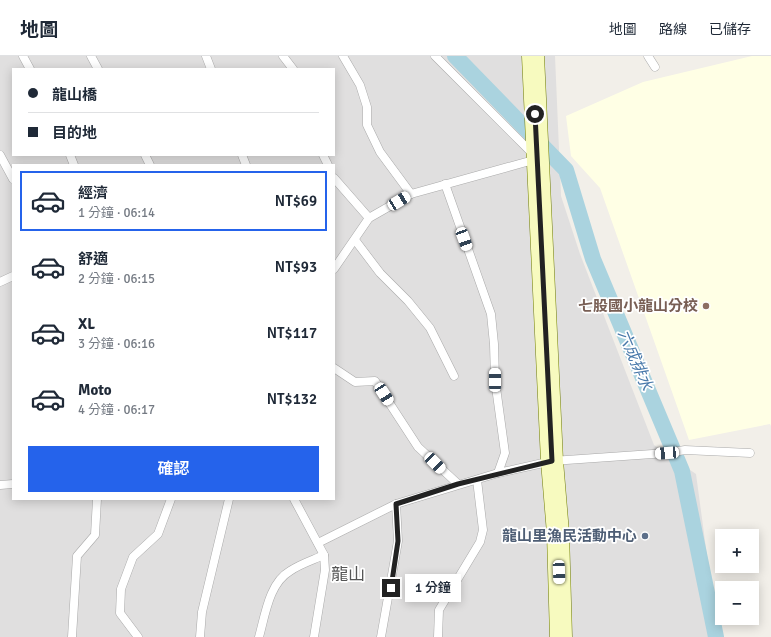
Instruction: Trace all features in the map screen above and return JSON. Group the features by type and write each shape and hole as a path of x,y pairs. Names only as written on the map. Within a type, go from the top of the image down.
{"main road":[{"path":"533,56 552,461 558,533 562,637"}],"lane":[{"path":"24,56 30,68"},
{"path":"91,56 97,68"},
{"path":"206,56 211,68"},
{"path":"283,56 292,68"},
{"path":"344,56 360,85 367,107 367,125 380,152 411,194"},
{"path":"335,268 369,218 411,194 538,159 435,56"},
{"path":"648,56 655,67"},
{"path":"0,155 12,177"},
{"path":"335,179 369,218"},
{"path":"445,184 491,314 495,380 505,453 498,473"},
{"path":"355,240 380,272 408,301 430,328 454,376"},
{"path":"0,282 12,276"},
{"path":"335,369 355,382 375,381 418,447 458,484"},
{"path":"318,543 396,504 458,484 552,461 667,453 685,450 750,453"},
{"path":"438,637 439,610 480,542 483,530 477,480"},
{"path":"0,485 12,484"},
{"path":"72,637 77,556 95,535 97,500"},
{"path":"138,637 120,613 121,588 133,557 158,534 171,500"},
{"path":"200,637 202,612 229,500"},
{"path":"295,500 324,555 325,570 314,637"},
{"path":"381,637 398,541 396,504"},
{"path":"259,637 273,592 280,578 289,571 324,555"}],"shaded area":[{"path":"0,56 555,56 561,196 580,254 654,445 696,474 715,615 715,625 716,625 718,637 0,637"},
{"name":"七股國小龍山分校","path":"752,56 771,56 771,426 770,424 689,440 600,188 571,156 566,116 643,82"}],"waterway":[{"name":"六成排水","path":"455,56 566,170 593,259 682,471 716,637"}],"place":[{"name":"七股國小龍山分校","path":"706,306"},
{"name":"龍山里漁民活動中心","path":"645,536"}],"district":[{"name":"龍山","path":"348,574"}],"route":[{"path":"391,588 398,541 396,504 458,484 552,461 535,114"}]}
